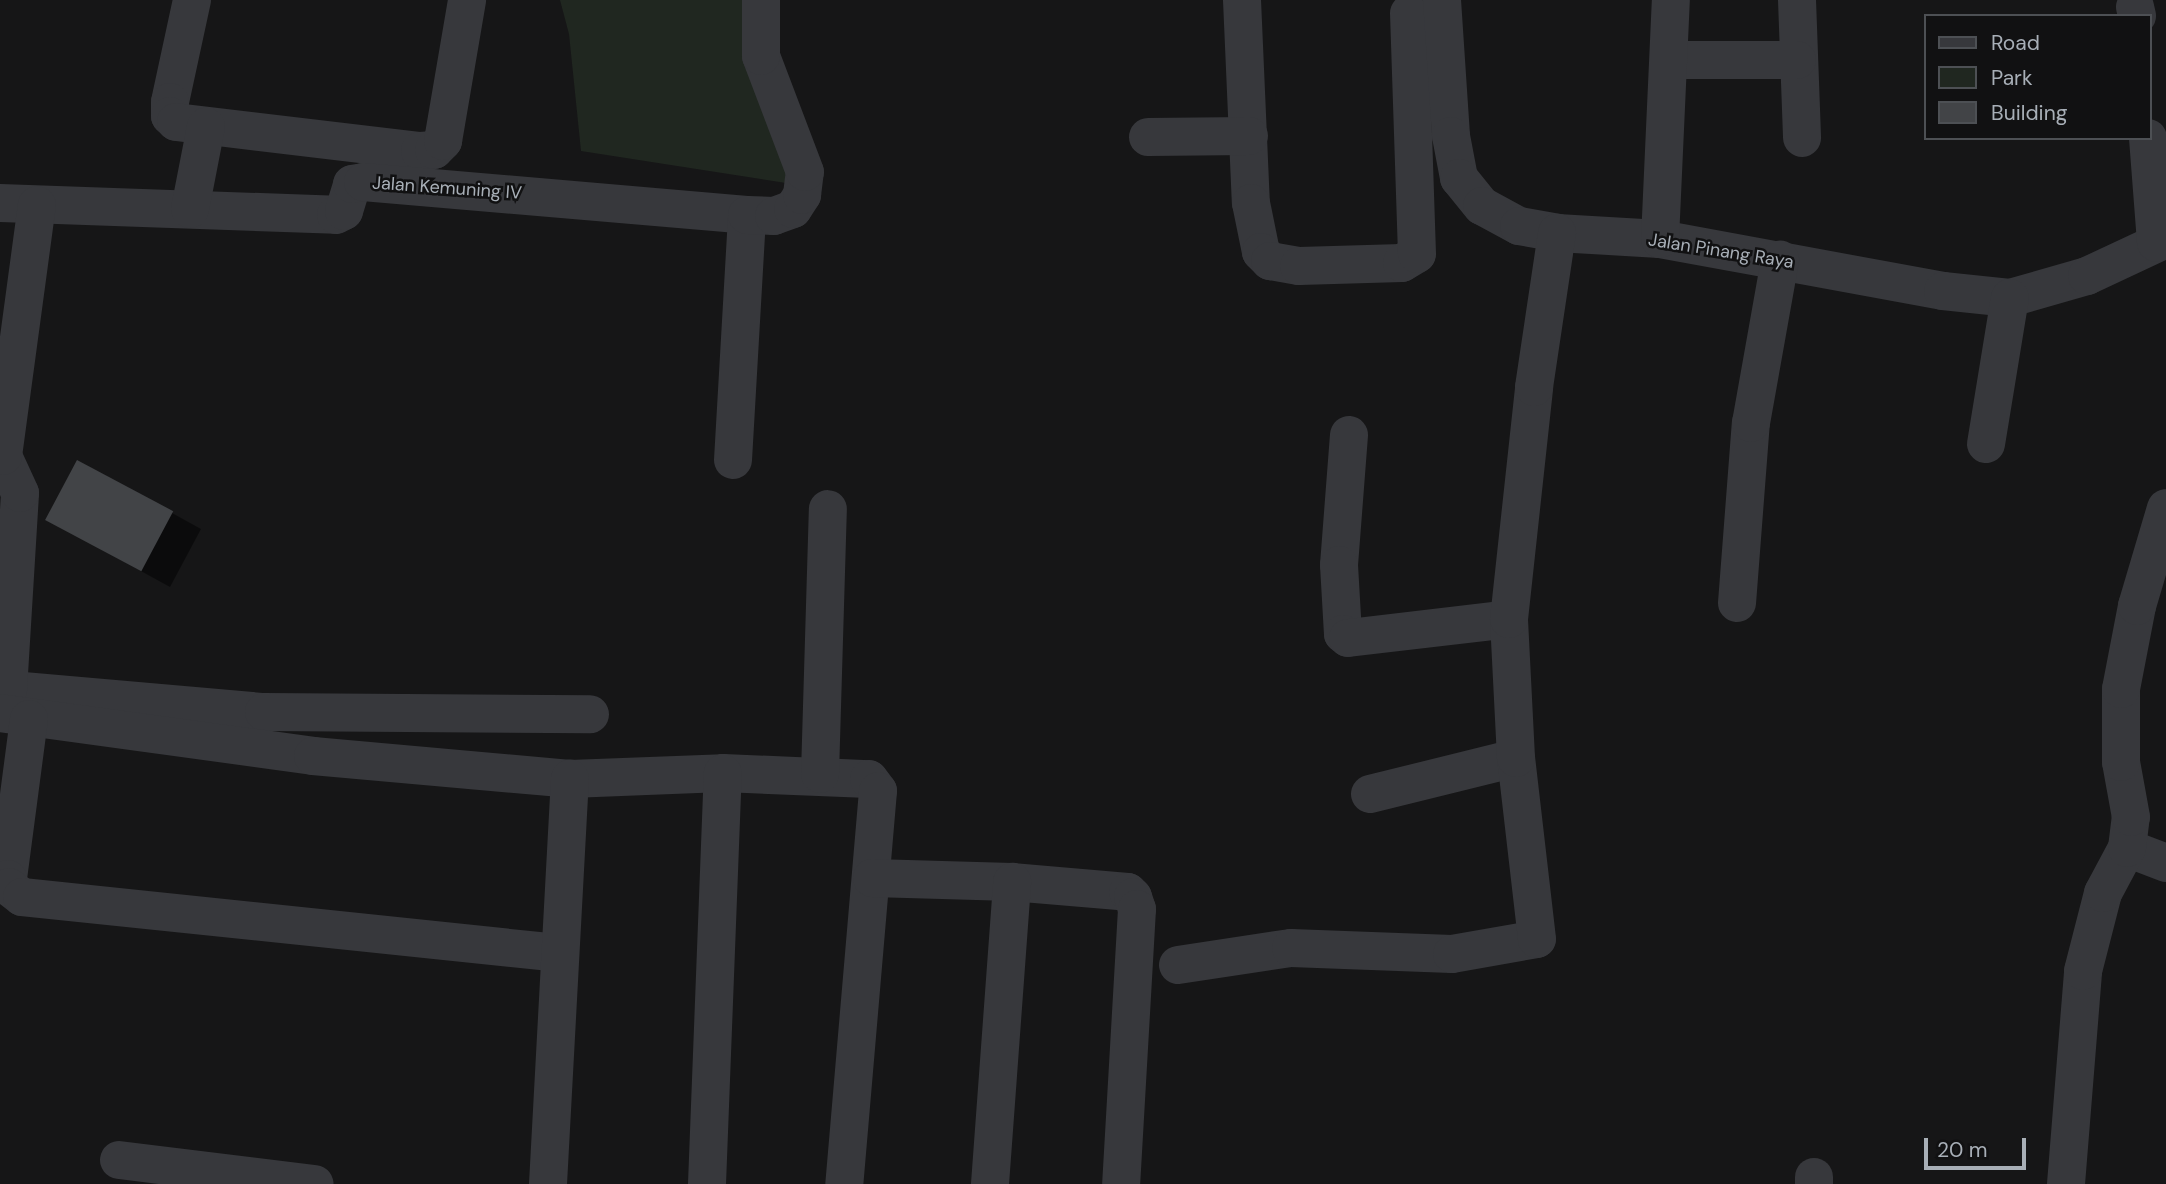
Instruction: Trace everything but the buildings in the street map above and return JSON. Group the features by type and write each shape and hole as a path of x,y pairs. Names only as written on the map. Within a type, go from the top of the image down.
{"street":[{"path":"192,0 170,113 176,122 434,150 445,133 467,0"},
{"path":"733,460 747,215 774,216 793,209 802,195 805,172 761,56 761,0"},
{"path":"1242,0 1251,203 1261,252 1270,261 1299,267 1415,259 1419,246 1425,6"},
{"path":"1660,239 1671,0"},
{"path":"1797,0 1797,60 1802,138"},
{"name":"Jalan Pinang Raya","path":"1425,6 1459,178 1482,206 1519,226 1557,233 1660,239 1943,291 2010,298 2087,276 2161,241"},
{"path":"1669,60 1797,60"},
{"path":"190,209 206,127"},
{"path":"1147,137 1249,136"},
{"path":"2148,140 2161,241"},
{"name":"Jalan Kemuning IV","path":"0,203 336,215 344,211 352,184 363,182 747,215"},
{"path":"37,205 3,456 20,493 9,703 9,887 22,897 558,953"},
{"path":"1178,965 1291,948 1452,954 1536,939 1517,758 1509,619 1534,387 1557,233"},
{"path":"1737,603 1751,423 1780,260"},
{"path":"1986,444 2010,298"},
{"path":"1349,435 1339,565 1343,634 1348,638 1509,619"},
{"path":"2066,1184 2083,971 2103,893 2127,848 2131,817 2119,721 2151,610 2166,508"},
{"path":"820,774 828,509"},
{"path":"9,703 264,712 590,714"},
{"path":"9,703 313,756 570,779 723,774 820,774 869,779 874,783 872,878 844,1184"},
{"path":"1370,794 1517,758"},
{"path":"707,1184 723,774"},
{"path":"548,1184 558,953 570,779"},
{"path":"2127,848 2166,863"},
{"path":"872,878 1012,881 1128,892 1135,902 1121,1184"},
{"path":"990,1184 1012,881"},
{"path":"119,1160 315,1184"}],"green space":[{"path":"560,0 766,0 799,185 581,151 569,34"}]}
